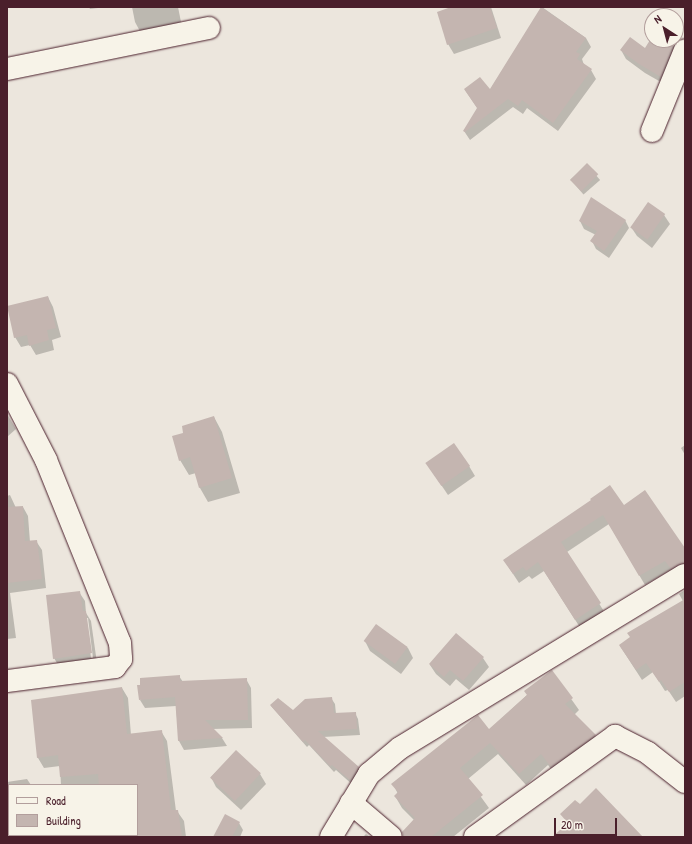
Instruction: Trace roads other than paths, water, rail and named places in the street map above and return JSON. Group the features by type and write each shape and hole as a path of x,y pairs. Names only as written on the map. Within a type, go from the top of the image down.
{"street":[{"path":"7,69 209,28"},
{"path":"652,131 685,50"},
{"path":"7,384 46,460 120,643 121,659 115,668 7,681"},
{"path":"331,837 369,774 400,748 685,575"},
{"path":"475,837 615,736 648,753 685,782"},
{"path":"351,803 391,837"}]}
